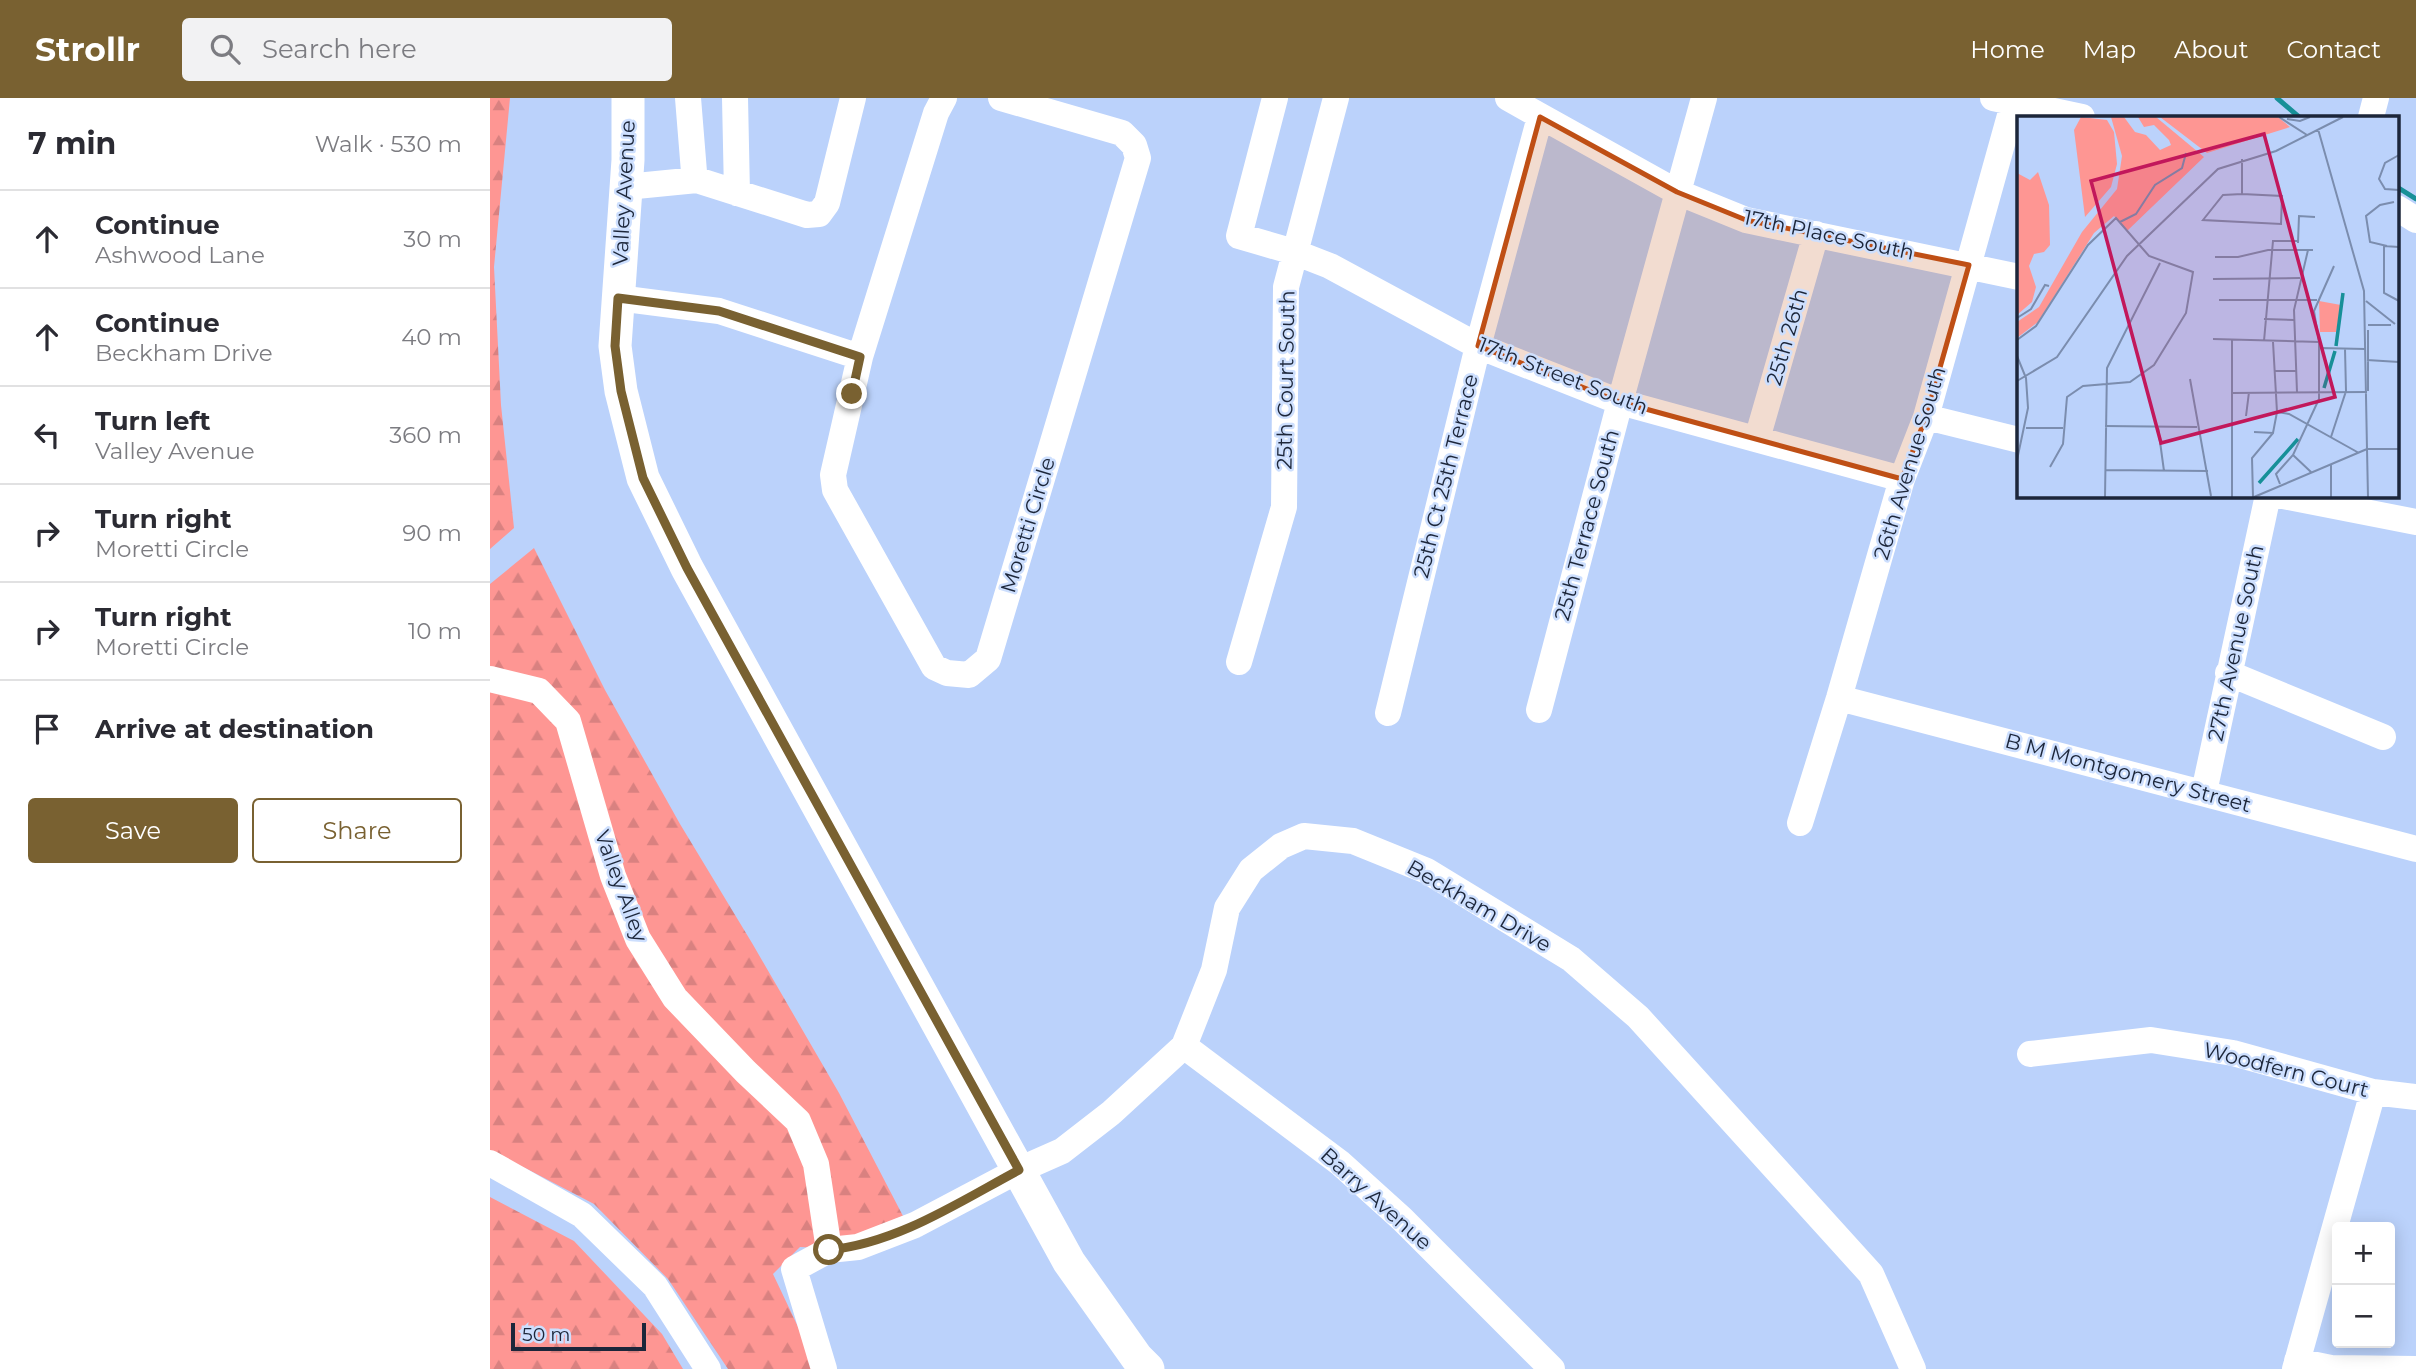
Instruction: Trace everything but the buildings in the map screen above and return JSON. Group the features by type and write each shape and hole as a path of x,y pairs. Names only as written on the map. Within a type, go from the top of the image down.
{"main road":[{"name":"Valley Avenue","path":"628,98 626,187 615,346 619,380 643,478 687,568 1069,1262 1136,1358 1148,1369"}],"street":[{"path":"688,98 696,180"},
{"path":"736,98 737,192"},
{"path":"626,187 696,180 807,215 819,214 827,203 853,98"},
{"name":"Moretti Circle","path":"944,98 936,113 860,357 833,475 835,490 934,667 947,673 969,675 988,659 1138,158 1134,145 1122,133 1001,98"},
{"name":"17th Street South","path":"1275,98 1239,236 1330,266 1478,346 1620,402 1902,479"},
{"name":"25th Court South","path":"1239,662 1284,507 1286,287 1336,98"},
{"name":"17th Place South","path":"1508,98 1676,192 1746,220 2017,277"},
{"name":"25th Terrace South","path":"1539,710 1676,192 1704,98"},
{"path":"2371,116 2376,98"},
{"path":"2003,100 2067,109"},
{"name":"26th Avenue South","path":"1800,823 1902,479 1926,417 1969,265 2003,100"},
{"name":"25th Ct 25th Terrace","path":"1388,713 1478,346 1540,117"},
{"path":"2399,209 2416,220"},
{"name":"25th 26th","path":"1758,439 1816,234"},
{"path":"618,298 719,311 860,357"},
{"path":"1926,417 2017,440"},
{"name":"27th Avenue South","path":"2204,792 2268,497"},
{"path":"2288,497 2416,522"},
{"path":"2228,673 2383,737"},
{"name":"Valley Alley","path":"490,679 540,691 568,721 613,876 638,939 675,998 799,1121 816,1164 829,1250"},
{"name":"B M Montgomery Street","path":"1839,698 2416,849"},
{"name":"Beckham Drive","path":"829,1250 858,1247 915,1225 1019,1170 1062,1151 1111,1113 1184,1046 1214,970 1227,908 1251,870 1280,846 1304,836 1353,841 1427,871 1571,959 1637,1017 1871,1274 1913,1369"},
{"name":"Woodfern Court","path":"2030,1054 2151,1040 2233,1053 2372,1092 2416,1097"},
{"name":"Barry Avenue","path":"1184,1046 1340,1163 1402,1219 1552,1369"},
{"path":"2372,1092 2296,1365 2331,1368 2416,1368"},
{"path":"490,1163 582,1215 655,1286 708,1369"},
{"path":"824,1369 794,1269 829,1250"}],"highlighted area":[{"path":"1540,117 1677,192 1746,220 1969,265 1926,417 1902,479 1620,402 1478,346"}],"green space":[{"path":"490,98 510,98 494,267 501,405 514,528 490,549"},
{"path":"534,548 605,690 680,824 839,1093 903,1216 822,1248 800,1247 773,1274 818,1369 728,1369 668,1279 594,1204 490,1152 490,584"},
{"path":"490,1197 574,1241 662,1334 683,1369 490,1369"}],"waterway":[{"path":"2277,98 2298,116"},
{"path":"2399,188 2416,199"}],"route":[{"path":"829,1250 858,1247 915,1225 1019,1170 687,568 643,478 621,391 615,346 618,298 719,311 860,357 852,394"}]}
